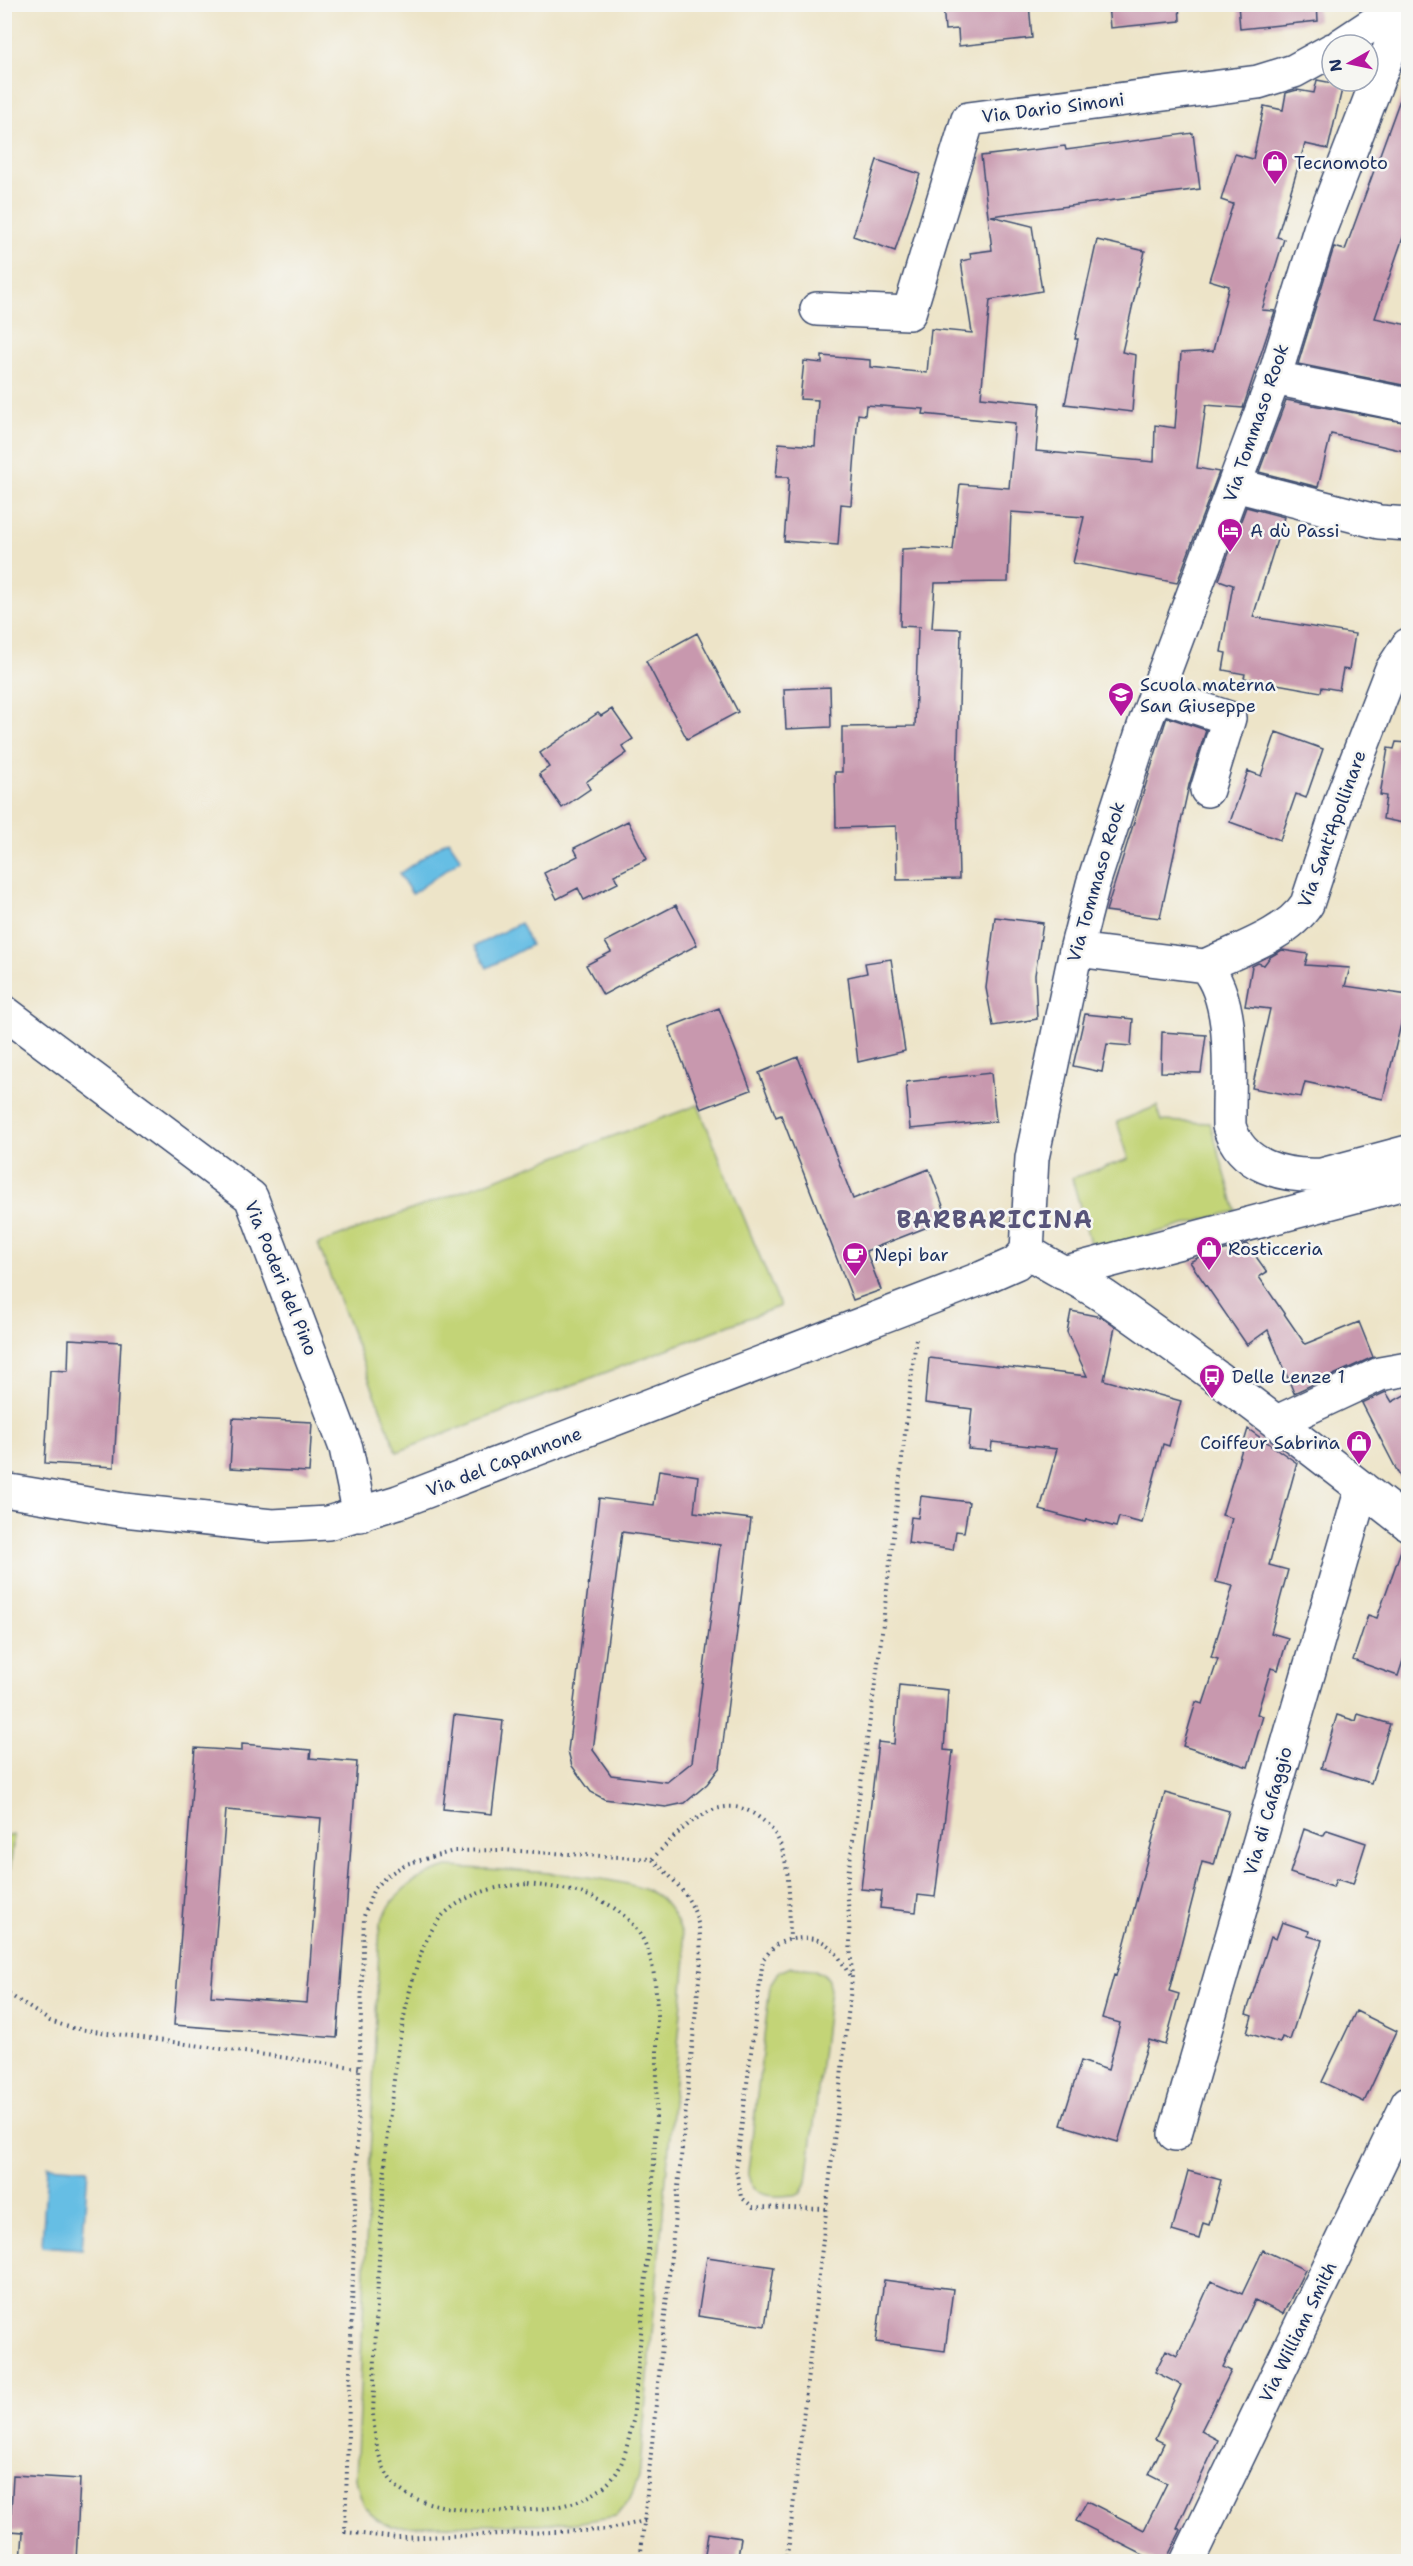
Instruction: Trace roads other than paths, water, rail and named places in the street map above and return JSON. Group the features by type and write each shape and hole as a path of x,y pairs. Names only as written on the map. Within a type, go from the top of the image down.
{"street":[{"name":"Via Dario Simoni","path":"1361,33 1405,4"},
{"name":"Via Tommaso Rook","path":"1380,57 1405,4"},
{"name":"Via Dario Simoni","path":"817,309 909,313 968,118 1258,81 1294,71 1320,58"},
{"name":"Via Tommaso Rook","path":"1027,1251 1032,1158 1076,950 1093,884 1156,694 1274,378 1320,229 1366,93"},
{"path":"1274,378 1408,405"},
{"path":"1235,485 1379,522 1408,524"},
{"name":"Via Sant'Apollinare","path":"1205,966 1285,928 1303,910 1391,671 1408,645"},
{"path":"1156,694 1229,718 1207,790"},
{"path":"1076,950 1205,966 1220,989 1227,1013 1229,1126 1233,1138 1249,1157 1262,1166 1277,1171 1310,1176 1322,1175 1408,1152"},
{"name":"Via Poderi del Pino","path":"4,1012 251,1197 346,1448 360,1515"},
{"path":"1063,1274 1408,1182"},
{"path":"1027,1251 1063,1274 1103,1295 1277,1422 1408,1524"},
{"name":"Via del Capannone","path":"4,1490 124,1510 272,1526 328,1523 360,1515 920,1303 1016,1263 1027,1251"},
{"path":"1277,1422 1380,1374 1408,1369"},
{"name":"Via di Cafaggio","path":"1175,2134 1362,1488"},
{"name":"Via William Smith","path":"1187,2562 1408,2103"}],"water":[{"path":"448,840 461,859 412,894 399,874"},
{"path":"520,923 531,945 487,968 475,946"},
{"path":"47,2166 88,2169 82,2249 42,2246"}],"place":[{"name":"Tecnomoto","path":"1275,186"},
{"name":"A dù Passi","path":"1230,554"},
{"name":"Scuola materna San Giuseppe","path":"1121,718"},
{"name":"Rosticceria","path":"1209,1272"},
{"name":"Nepi bar","path":"855,1278"},
{"name":"Delle Lenze 1","path":"1212,1400"},
{"name":"Coiffeur Sabrina","path":"1359,1466"}],"district":[{"name":"BARBARICINA","path":"995,1220"}]}
